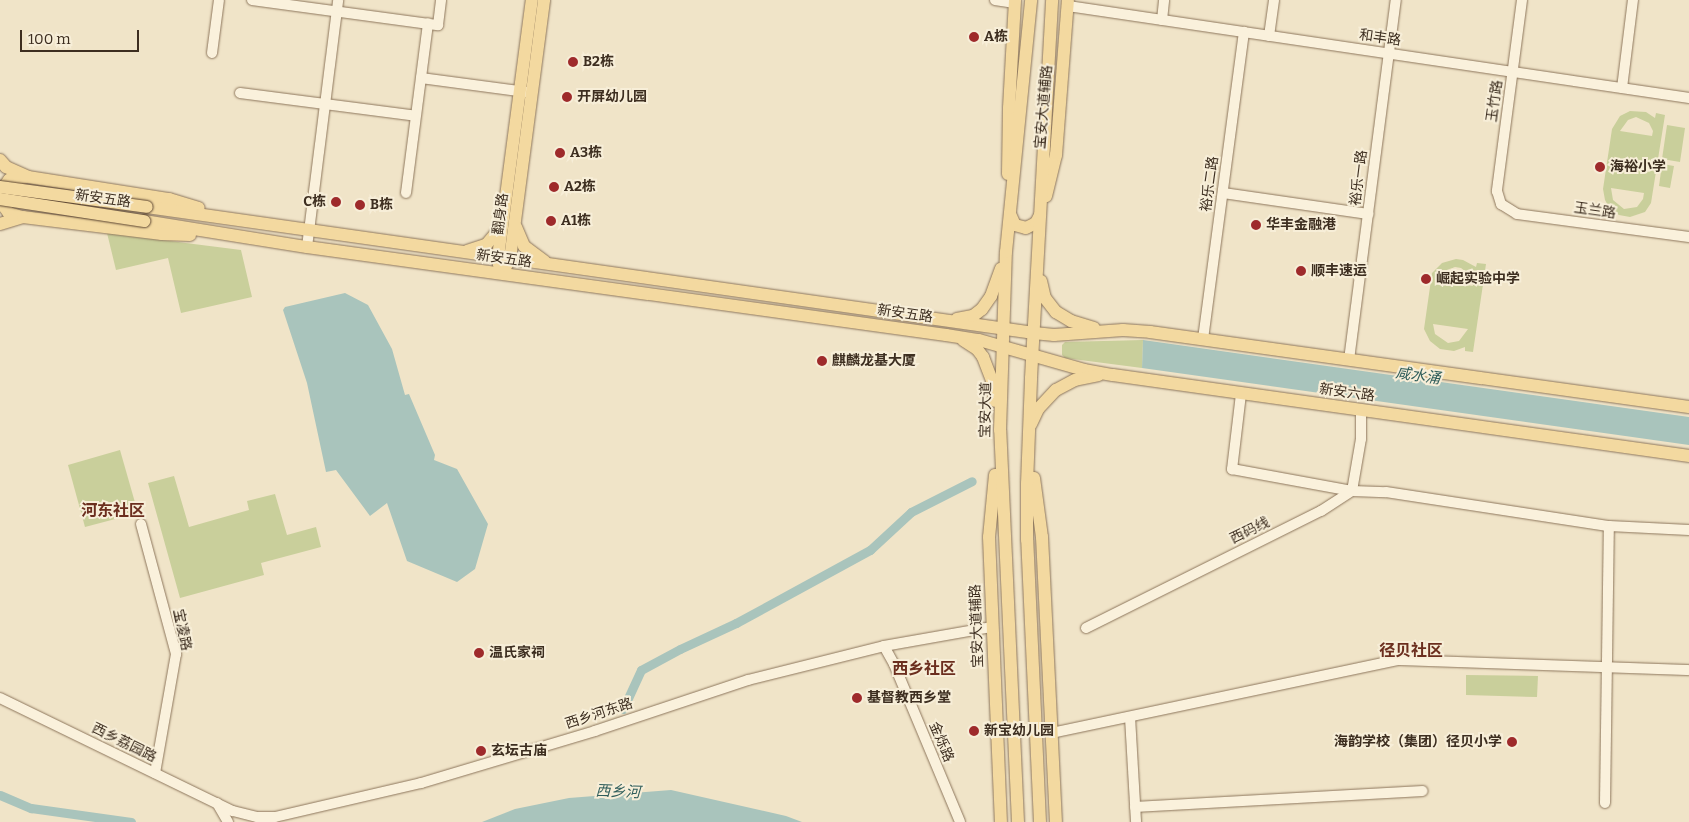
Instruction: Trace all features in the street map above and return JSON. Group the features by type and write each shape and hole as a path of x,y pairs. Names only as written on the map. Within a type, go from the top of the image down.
{"main road":[{"name":"翻身路","path":"501,274 526,92 532,0"},
{"name":"翻身路","path":"526,92 544,0"},
{"name":"宝安大道","path":"1017,822 1000,430 1006,252 1031,0"},
{"path":"1040,822 1027,540 1028,431 1052,0"},
{"path":"1015,1 1007,152 1010,211 1013,222 1022,228 1034,226 1040,216"},
{"name":"宝安大道辅路","path":"1040,216 1056,155 1068,3"},
{"path":"1012,51 1024,82"},
{"path":"0,160 6,167 28,177"},
{"path":"244,237 162,234 23,217 5,209 0,198 1,191 9,180 15,177 28,177 169,199 248,221"},
{"name":"新安五路","path":"0,187 1004,329"},
{"name":"新安五路","path":"0,200 307,247 946,335 1003,347"},
{"path":"0,224 23,217"},
{"path":"462,252 479,249 486,245 509,224 530,252 552,265"},
{"path":"1038,250 1042,290 1050,306 1071,322 1102,330"},
{"path":"944,320 972,316 982,309 996,285 1006,252"},
{"path":"1004,329 1054,335 1102,330 1137,330 1689,407"},
{"path":"946,335 968,342 983,357 992,380 1000,430"},
{"name":"新安六路","path":"1003,347 1084,370 1113,375 1689,456"},
{"path":"1056,822 1042,537 1028,431 1038,409 1056,390 1086,378 1113,375"},
{"name":"宝安大道辅路","path":"1000,430 990,521 992,627 1001,822"},
{"path":"1036,758 1056,822"},
{"path":"998,770 1017,822"}],"street":[{"path":"212,53 219,0"},
{"path":"252,0 438,25 441,0"},
{"path":"307,247 338,0"},
{"path":"995,0 1015,1"},
{"path":"1162,20 1164,0"},
{"path":"1269,36 1274,0"},
{"name":"裕乐一路","path":"1349,360 1396,0"},
{"name":"玉竹路","path":"1501,204 1497,191 1522,0"},
{"path":"1622,88 1633,0"},
{"name":"和丰路","path":"1068,3 1162,20 1689,98"},
{"path":"406,193 428,23"},
{"name":"裕乐二路","path":"1203,339 1244,32"},
{"path":"421,78 526,92"},
{"path":"240,93 416,116"},
{"path":"1223,193 1368,214"},
{"name":"玉兰路","path":"1501,204 1516,214 1689,237"},
{"path":"1241,394 1232,469 1352,490 1386,492 1609,526 1689,530"},
{"path":"1352,490 1361,439 1361,410"},
{"name":"西码线","path":"1086,628 1321,511 1352,490"},
{"name":"宝凌路","path":"141,524 176,654 156,773"},
{"path":"1605,802 1609,526"},
{"name":"西乡河东路","path":"216,803 243,814 257,817 276,817 421,783 595,731 748,680 884,646 992,627"},
{"name":"金烁路","path":"884,646 894,664 960,822"},
{"path":"1051,733 1398,660 1689,670"},
{"name":"西乡荔园路","path":"0,698 216,803"},
{"path":"1130,717 1136,822"},
{"path":"1135,808 1423,791"},
{"path":"216,803 228,822"},
{"path":"262,822 276,817"}],"green space":[{"path":"1630,111 1646,112 1655,118 1656,113 1665,115 1651,203 1645,212 1630,217 1619,215 1610,209 1605,200 1603,189 1612,129 1620,116","holes":["1636,117 1649,123 1653,131 1652,136 1620,131 1628,120","1611,188 1644,193 1643,199 1637,207 1624,209 1613,200"]},
{"path":"1667,125 1685,128 1680,162 1662,159"},
{"path":"1662,164 1674,166 1670,188 1659,186"},
{"path":"107,233 241,250 252,297 181,313 168,258 116,270"},
{"path":"1456,259 1463,260 1476,267 1477,263 1486,264 1473,352 1465,351 1465,347 1454,351 1440,349 1430,341 1424,329 1432,273 1442,263","holes":["1455,267 1461,268 1470,275 1473,286 1439,281 1444,271","1433,324 1468,329 1459,341 1448,343 1435,334"]},
{"path":"1143,340 1142,368 1065,358 1062,355 1062,345 1065,342"},
{"path":"120,450 138,513 85,527 68,465"},
{"path":"174,476 189,527 249,510 247,501 275,494 287,535 316,527 321,547 261,563 264,575 180,598 148,483"},
{"path":"1466,675 1538,676 1537,697 1466,695"}],"water":[{"path":"345,293 368,305 392,349 405,395 409,394 435,455 434,460 457,469 488,524 475,569 457,582 407,561 387,503 370,516 336,470 326,472 307,383 283,310 285,307"},
{"path":"1143,340 1689,417 1689,445 1142,368"},
{"path":"671,790 786,816 802,822 482,822 515,809 569,798"}],"waterway":[{"path":"623,709 641,670 680,649 736,623 870,550 911,512 972,481"},
{"path":"0,795 31,808 131,822"}],"place":[{"name":"A栋","path":"974,37"},
{"name":"B2栋","path":"573,62"},
{"name":"开屏幼儿园","path":"567,97"},
{"name":"A3栋","path":"560,153"},
{"name":"海裕小学","path":"1600,167"},
{"name":"A2栋","path":"554,187"},
{"name":"C栋","path":"336,202"},
{"name":"B栋","path":"360,205"},
{"name":"A1栋","path":"551,221"},
{"name":"华丰金融港","path":"1256,225"},
{"name":"顺丰速运","path":"1301,271"},
{"name":"崛起实验中学","path":"1426,279"},
{"name":"麒麟龙基大厦","path":"822,361"},
{"name":"温氏家祠","path":"479,653"},
{"name":"基督教西乡堂","path":"857,698"},
{"name":"新宝幼儿园","path":"974,731"},
{"name":"海韵学校（集团）径贝小学","path":"1512,742"},
{"name":"玄坛古庙","path":"481,751"}],"district":[{"name":"河东社区","path":"113,511"},
{"name":"径贝社区","path":"1411,651"},
{"name":"西乡社区","path":"924,669"}],"water label":[{"name":"咸水涌","path":"1418,376"},
{"name":"西乡河","path":"618,792"}]}
